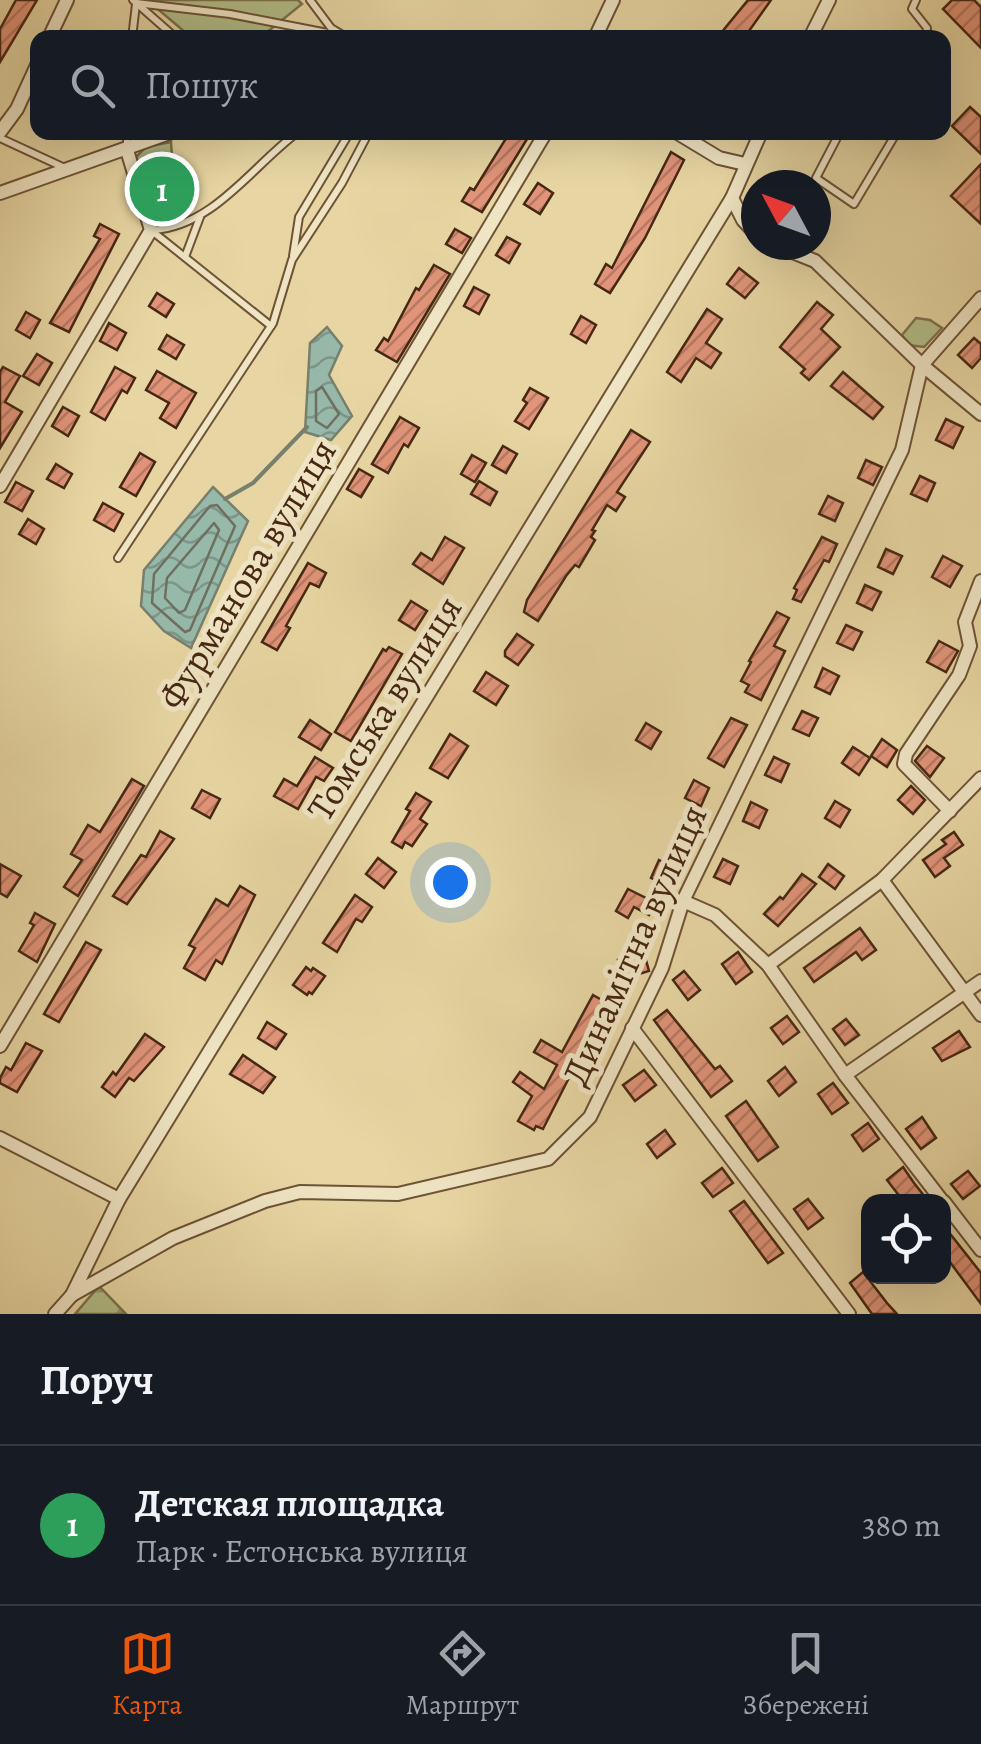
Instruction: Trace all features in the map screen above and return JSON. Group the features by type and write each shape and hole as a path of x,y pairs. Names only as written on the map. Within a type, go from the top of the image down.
{"street":[{"path":"53,30 67,0"},
{"path":"814,30 829,0"},
{"path":"596,30 607,2"},
{"path":"0,135 30,81"},
{"path":"0,193 152,140"},
{"name":"Фурманова вулиця","path":"0,1046 541,140"},
{"path":"689,140 719,158 745,164"},
{"name":"Томська вулиця","path":"56,1314 72,1294 119,1199 732,198 757,140"},
{"path":"0,486 151,230 127,150"},
{"path":"732,198 741,216"},
{"path":"810,260 922,365 981,414"},
{"name":"Динамітна вулиця","path":"72,1294 173,1238 265,1201 300,1192 398,1194 548,1158 572,1139 590,1116 662,968 683,901 902,450 922,365 981,298"},
{"path":"950,811 904,764 906,754 959,676 970,646 965,622 981,581"},
{"path":"768,964 882,880 981,778"},
{"path":"882,880 981,1016"},
{"path":"683,901 715,915 768,964 845,1075 937,1194"},
{"path":"845,1075 981,981"},
{"path":"632,1028 850,1314"},
{"path":"0,1138 119,1199"},
{"path":"951,1212 981,1250"}],"lane":[{"path":"310,0 334,30"},
{"path":"916,0 912,9 927,30"},
{"path":"135,1 309,30"},
{"path":"133,30 135,1"},
{"path":"135,1 167,30"},
{"path":"0,135 69,170"},
{"path":"127,140 127,150"},
{"path":"151,230 170,229 201,214 289,140"},
{"path":"118,558 271,326 292,260 298,216 345,140"},
{"path":"292,260 342,184 364,140"},
{"path":"836,140 816,178 854,204 892,140"},
{"path":"185,257 201,214"},
{"path":"151,230 271,326"}],"green space":[{"path":"147,0 298,0 302,4 270,30 183,30"},
{"path":"171,142 173,172 193,192 181,220 156,225 144,199 134,159 146,147"},
{"path":"916,318 930,320 942,328 924,347 908,345 902,335"},
{"path":"99,1286 126,1314 75,1314"}],"water":[{"path":"327,327 342,346 329,375 352,416 331,440 305,432 310,343"},
{"path":"213,487 248,521 191,648 164,631 141,606 144,570"}],"building":[{"path":"16,0 37,0 0,62 0,29"},
{"path":"748,0 771,0 750,30 724,30"},
{"path":"952,0 974,0 981,7 981,48 943,9"},
{"path":"970,107 981,117 981,154 952,126"},
{"path":"505,140 526,140 482,212 462,201 470,188 474,190"},
{"path":"671,152 684,160 645,238 610,293 595,284 606,264 612,268"},
{"path":"981,164 981,224 951,196"},
{"path":"538,183 553,193 540,214 524,204"},
{"path":"100,224 119,234 69,332 50,323 100,239 94,236"},
{"path":"455,229 471,238 462,253 446,244"},
{"path":"507,237 520,244 509,263 496,255"},
{"path":"434,265 450,274 397,362 376,350 384,338 388,341 416,288 419,290"},
{"path":"739,268 758,283 745,298 727,284"},
{"path":"474,287 489,295 479,314 464,306"},
{"path":"157,293 174,304 166,317 149,306"},
{"path":"817,302 833,315 821,329 840,347 809,380 801,373 805,369 780,347"},
{"path":"707,309 722,319 706,343 721,353 711,368 696,358 681,382 667,372"},
{"path":"26,312 40,320 30,338 16,330"},
{"path":"581,316 596,325 586,343 571,334"},
{"path":"109,323 126,333 117,350 100,341"},
{"path":"167,335 184,345 176,359 159,349"},
{"path":"974,338 981,344 981,358 972,368 958,355"},
{"path":"37,354 52,363 39,385 23,376"},
{"path":"3,367 20,376 5,402 22,412 0,448 0,372"},
{"path":"115,367 135,378 127,393 122,390 105,420 91,412"},
{"path":"157,371 196,393 176,428 160,418 169,403 146,390"},
{"path":"843,372 883,407 873,419 831,386"},
{"path":"530,388 548,398 529,429 515,421 527,403 523,400"},
{"path":"63,407 79,416 68,436 52,426"},
{"path":"400,417 419,428 408,447 404,444 388,473 372,464"},
{"path":"946,419 963,427 953,448 936,440"},
{"path":"631,430 650,442 617,492 625,497 616,511 607,505 592,530 595,540 579,567 575,565 566,576 538,621 524,612 527,600"},
{"path":"503,446 517,454 506,473 492,465"},
{"path":"140,453 155,462 136,496 120,487"},
{"path":"472,455 486,463 475,482 461,474"},
{"path":"866,460 882,467 873,485 858,478"},
{"path":"56,464 72,474 64,488 47,479"},
{"path":"359,469 373,477 361,497 347,489"},
{"path":"920,476 935,483 927,501 911,494"},
{"path":"479,481 497,492 490,505 471,494"},
{"path":"16,482 33,491 22,511 5,502"},
{"path":"828,496 843,503 835,521 819,514"},
{"path":"103,503 123,514 114,531 94,520"},
{"path":"28,519 44,529 36,544 19,534"},
{"path":"445,537 464,548 443,584 413,564 421,553 432,560"},
{"path":"822,537 837,544 829,562 824,560 801,602 793,599 797,590 794,588"},
{"path":"886,549 902,556 893,574 878,567"},
{"path":"943,556 962,566 950,587 932,577"},
{"path":"308,563 326,573 319,587 310,583 277,650 262,642"},
{"path":"865,585 881,592 872,610 857,603"},
{"path":"411,601 427,611 415,630 399,620"},
{"path":"777,612 789,618 774,646 785,651 761,700 745,692 749,685 741,681"},
{"path":"846,625 862,632 853,650 837,643"},
{"path":"517,634 533,645 518,665 505,656"},
{"path":"939,641 958,651 946,672 927,662"},
{"path":"389,647 402,654 351,741 335,732 383,649"},
{"path":"823,668 839,676 830,694 815,687"},
{"path":"486,672 508,686 496,705 474,691"},
{"path":"802,711 818,718 809,736 793,729"},
{"path":"731,718 747,725 724,767 708,758"},
{"path":"310,720 331,734 321,750 299,737"},
{"path":"646,723 661,732 651,749 636,740"},
{"path":"450,734 468,746 448,778 430,768"},
{"path":"882,739 897,750 887,767 871,756"},
{"path":"927,746 944,758 930,777 915,761"},
{"path":"853,747 870,758 859,775 842,763"},
{"path":"315,757 333,768 324,781 316,777 298,809 274,796 284,779 297,786"},
{"path":"774,757 789,764 781,782 765,775"},
{"path":"132,779 144,786 78,896 64,887 82,860 71,854 88,825 100,832"},
{"path":"694,780 709,788 701,806 685,798"},
{"path":"911,786 925,800 913,814 898,800"},
{"path":"202,790 220,799 210,818 192,808"},
{"path":"416,793 431,802 420,819 427,824 412,846 405,842 402,848 392,842"},
{"path":"835,801 850,810 840,827 825,818"},
{"path":"751,802 767,810 759,828 743,821"},
{"path":"681,826 696,833 688,851 672,844"},
{"path":"160,831 174,839 127,904 113,896 141,855 146,857"},
{"path":"954,832 963,845 944,858 950,866 935,877 923,860 946,844 942,840"},
{"path":"378,858 396,872 384,888 366,874"},
{"path":"723,859 738,866 730,884 714,877"},
{"path":"659,860 675,868 667,886 651,878"},
{"path":"0,864 21,876 7,897 0,893"},
{"path":"828,864 844,876 835,889 819,877"},
{"path":"802,874 816,884 778,926 764,914 780,897 783,899"},
{"path":"240,886 255,895 222,964 216,960 205,980 184,968 195,948 189,945 216,899 228,906"},
{"path":"628,889 656,903 649,915 634,907 628,918 616,911"},
{"path":"355,895 372,907 362,922 356,919 337,952 323,943"},
{"path":"35,913 55,924 37,962 19,951 34,925 30,923"},
{"path":"860,928 876,950 862,960 856,952 814,982 804,968"},
{"path":"86,942 101,950 59,1022 44,1014"},
{"path":"738,952 752,972 736,984 722,964"},
{"path":"644,953 649,971 623,979 618,960"},
{"path":"306,967 325,976 307,995 293,985"},
{"path":"684,971 700,990 688,1000 673,980"},
{"path":"593,995 607,1003 543,1129 536,1126 534,1130 518,1121 532,1096 513,1082 520,1072 544,1089 557,1065 534,1052 541,1040 562,1052"},
{"path":"667,1010 715,1069 720,1066 732,1081 711,1097 654,1020"},
{"path":"787,1016 799,1032 783,1044 771,1028"},
{"path":"846,1019 859,1035 845,1045 833,1029"},
{"path":"267,1022 286,1034 276,1049 258,1038"},
{"path":"959,1031 970,1047 942,1061 933,1048"},
{"path":"145,1034 164,1047 134,1081 129,1078 115,1097 102,1087 113,1072 116,1075"},
{"path":"26,1043 42,1051 17,1092 0,1083 0,1078 6,1067 11,1070"},
{"path":"243,1055 275,1077 263,1093 230,1074"},
{"path":"785,1067 796,1082 779,1096 768,1081"},
{"path":"644,1070 656,1085 635,1101 623,1085"},
{"path":"833,1083 848,1103 832,1114 818,1094"},
{"path":"746,1101 778,1147 758,1161 726,1116"},
{"path":"922,1117 936,1138 921,1149 906,1129"},
{"path":"868,1123 879,1139 863,1151 852,1135"},
{"path":"665,1130 675,1144 657,1158 647,1144"},
{"path":"903,1167 923,1194 898,1194 887,1180"},
{"path":"722,1168 733,1183 713,1197 702,1183"},
{"path":"968,1171 980,1186 963,1199 951,1184"},
{"path":"808,1199 823,1218 808,1229 794,1209"},
{"path":"744,1201 783,1253 768,1263 730,1211"},
{"path":"951,1235 981,1273 981,1304 951,1263"},
{"path":"861,1274 861,1284 872,1284 897,1314 872,1314 850,1283"}],"waterway":[{"path":"225,499 253,483 307,427"}],"place":[{"name":"Детская площадка","path":"162,189"}]}
